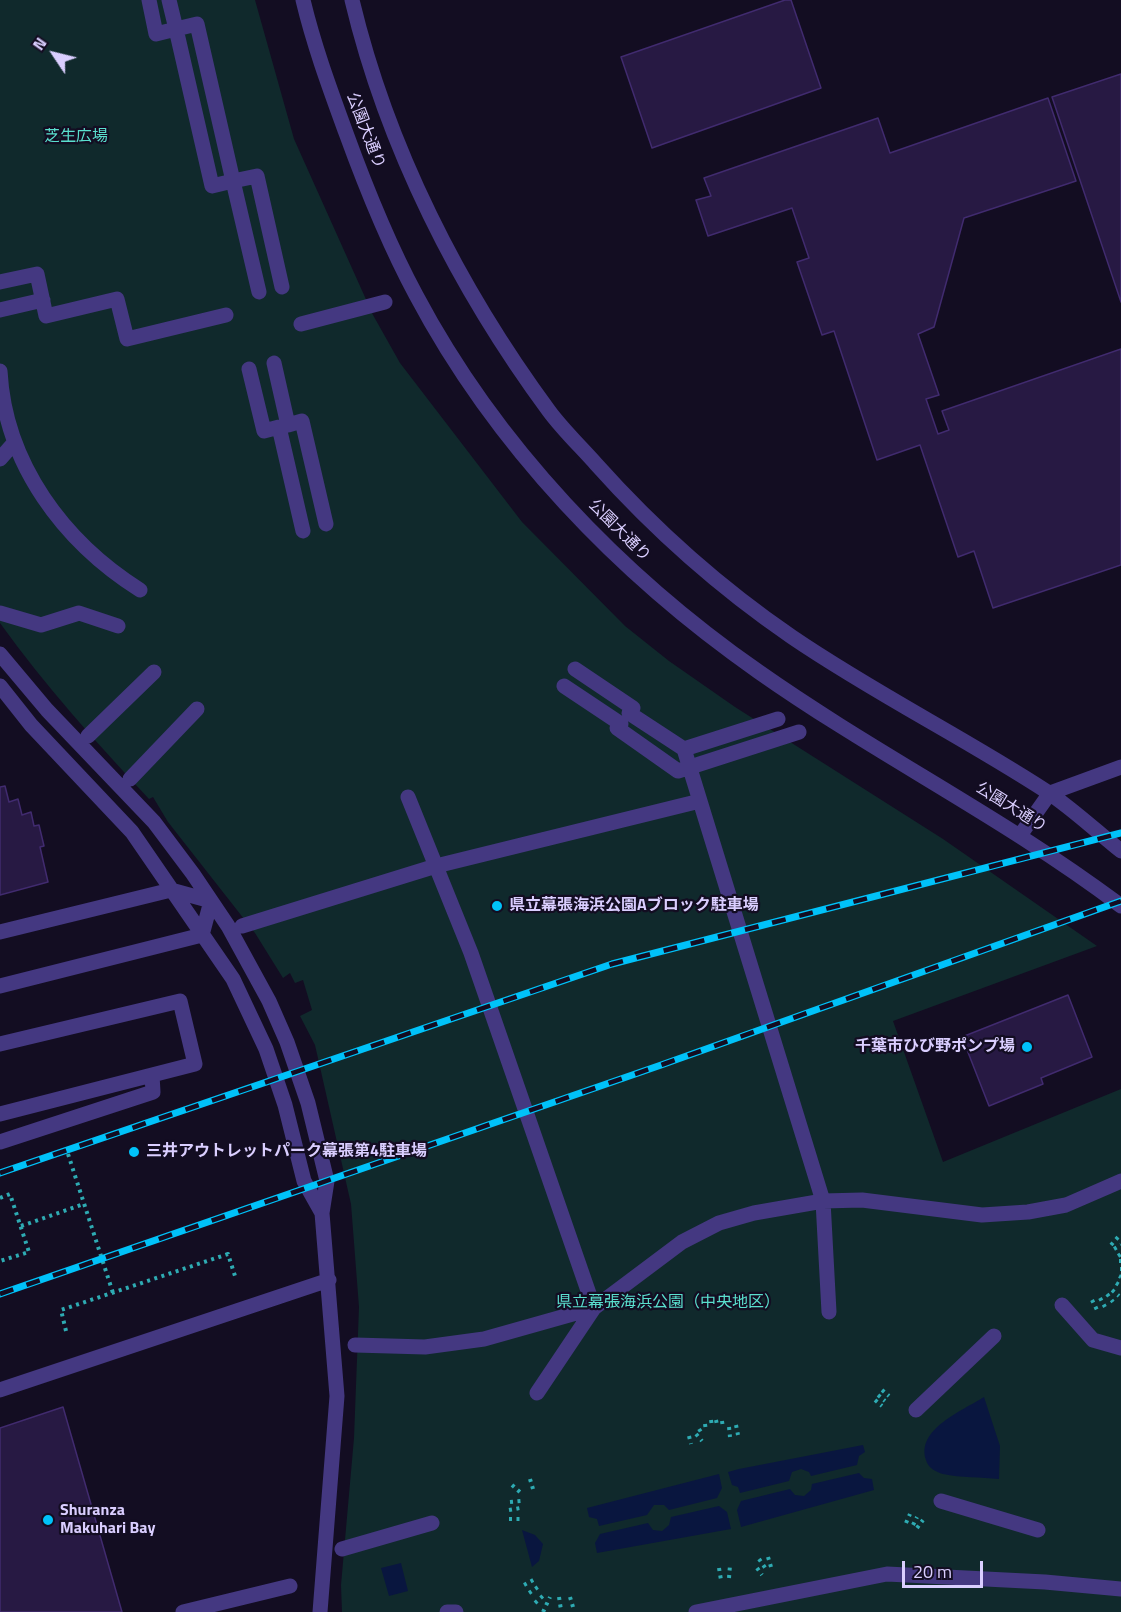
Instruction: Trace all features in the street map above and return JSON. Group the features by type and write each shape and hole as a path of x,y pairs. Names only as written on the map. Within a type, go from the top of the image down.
{"street":[{"path":"148,0 156,34 196,24 259,292"},
{"path":"169,0 212,186 257,176 282,287"},
{"name":"公園大通り","path":"303,0 314,45 383,228 417,298 488,411 583,521 633,572 690,622 771,680 1021,834 1121,906"},
{"name":"公園大通り","path":"352,0 360,33 387,110 423,201 459,271 522,373 558,422 665,537 719,585 792,638 874,691 1050,794 1121,850"},
{"path":"193,104 214,99"},
{"path":"250,253 273,247"},
{"path":"0,282 37,274 46,316 117,299 127,339 226,315"},
{"path":"0,310 43,300"},
{"path":"302,324 385,302"},
{"path":"274,363 293,487 303,531"},
{"path":"249,369 264,431 302,421 326,524"},
{"path":"0,371 1,389 14,443 28,473 64,527 95,558 140,590"},
{"path":"0,459 14,443"},
{"path":"293,487 316,482"},
{"path":"0,613 41,625 79,613 118,626"},
{"path":"0,654 47,710 154,822 211,902 252,969 287,1042 308,1103 327,1181 322,1213 337,1396 320,1612"},
{"path":"575,669 633,708 617,728 678,771 799,732"},
{"path":"88,736 154,672"},
{"path":"0,686 31,725 132,832 233,980 266,1049 285,1105 304,1181 322,1213"},
{"path":"564,686 684,749 824,1201 829,1312"},
{"path":"130,779 197,709"},
{"path":"684,749 778,719"},
{"path":"1021,834 1050,794 1121,767"},
{"path":"408,797 471,952 594,1308"},
{"path":"242,926 436,866 700,801"},
{"path":"0,932 171,890 211,902"},
{"path":"202,935 211,902"},
{"path":"0,986 202,935"},
{"path":"0,1044 180,1000 195,1064 0,1114"},
{"path":"0,1142 153,1092 152,1075"},
{"path":"537,1393 594,1308 682,1242 719,1223 754,1213 824,1201 861,1200 981,1215 1054,1208 1121,1181"},
{"path":"0,1390 329,1280"},
{"path":"1062,1305 1093,1340 1121,1348"},
{"path":"355,1345 425,1347 484,1339 594,1308"},
{"path":"916,1410 994,1336"},
{"path":"941,1501 1038,1530"},
{"path":"342,1549 432,1523"},
{"path":"696,1612 887,1574 1045,1582 1121,1589"},
{"path":"183,1612 290,1586"},
{"path":"447,1612 456,1612"}],"path":[{"path":"68,1154 113,1293"},
{"path":"0,1198 10,1194 29,1252 0,1261"},
{"path":"21,1226 84,1204"},
{"path":"1111,1245 1119,1236"},
{"path":"1114,1249 1121,1245"},
{"path":"66,1331 61,1310 228,1254 235,1276"},
{"path":"1112,1290 1119,1296"},
{"path":"1107,1294 1113,1302"},
{"path":"1100,1298 1105,1307"},
{"path":"1092,1300 1097,1310"},
{"path":"882,1390 889,1396"},
{"path":"878,1395 885,1401"},
{"path":"875,1400 882,1406"},
{"path":"722,1420 723,1428"},
{"path":"705,1424 706,1431"},
{"path":"736,1425 738,1435"},
{"path":"729,1427 730,1437"},
{"path":"699,1429 703,1435"},
{"path":"696,1434 702,1441"},
{"path":"689,1436 691,1444"},
{"path":"530,1479 533,1490"},
{"path":"512,1485 521,1493"},
{"path":"510,1502 521,1501"},
{"path":"509,1510 520,1508"},
{"path":"906,1523 910,1514"},
{"path":"917,1517 915,1526 923,1520"},
{"path":"509,1519 520,1518"},
{"path":"759,1559 768,1568 768,1557"},
{"path":"729,1578 730,1565"},
{"path":"719,1568 721,1580"},
{"path":"757,1569 762,1575"},
{"path":"524,1585 537,1578"},
{"path":"529,1593 541,1585"},
{"path":"536,1603 548,1595 543,1612"},
{"path":"559,1597 561,1610"},
{"path":"570,1597 573,1607"}],"green space":[{"name":"県立幕張海浜公園（中央地区）","path":"0,0 255,0 294,139 373,315 400,363 522,522 625,626 669,661 735,707 943,839 1097,946 893,1021 943,1162 1121,1089 1121,1612 342,1612 341,1585 354,1438 359,1307 351,1204 315,1045 300,1016 312,1010 303,980 295,983 290,973 283,978 255,933 168,822 153,797 149,799 90,735 0,623"}],"water":[{"path":"984,1397 1000,1446 999,1479 950,1475 933,1469 926,1460 925,1449 934,1430 953,1415"},
{"path":"863,1445 865,1452 859,1456 857,1465 811,1476 809,1472 801,1469 792,1472 789,1481 740,1493 738,1487 732,1485 728,1472 739,1469"},
{"path":"859,1473 864,1478 872,1479 874,1490 741,1527 737,1510 741,1501 790,1489 795,1495 804,1496 811,1490 812,1484"},
{"path":"719,1474 722,1488 717,1498 669,1510 664,1505 654,1505 647,1515 599,1526 597,1519 589,1517 587,1508"},
{"path":"719,1506 727,1512 731,1529 597,1553 595,1543 600,1534 648,1523 653,1530 662,1531 669,1525 671,1517"},
{"path":"522,1530 535,1535 543,1544 539,1561 532,1567"},
{"path":"401,1563 408,1591 389,1596 381,1568"}],"building":[{"path":"785,0 791,0 821,88 652,148 621,57"},
{"path":"1121,74 1121,302 1052,97"},
{"path":"1048,98 1076,181 964,218 934,327 918,334 939,395 926,399 938,434 949,430 942,411 1121,349 1121,565 993,608 974,551 958,557 920,445 877,460 834,331 822,335 797,262 809,258 792,208 708,236 696,200 711,196 704,178 878,118 890,153"},
{"path":"5,786 9,802 18,799 22,815 31,812 34,826 39,825 44,846 40,847 48,882 0,895 0,787"},
{"name":"千葉市ひび野ポンプ場","path":"1068,995 1092,1057 1041,1078 1043,1084 989,1106 962,1037"},
{"name":"Shuranza Makuhari Bay","path":"63,1407 122,1612 0,1612 0,1428"}],"railway":[{"path":"0,1173 612,964 1121,833"},
{"path":"0,1294 664,1064 1121,901"}],"place":[{"name":"県立幕張海浜公園Aブロック駐車場","path":"497,906"},
{"name":"千葉市ひび野ポンプ場","path":"1027,1047"},
{"name":"三井アウトレットパーク幕張第4駐車場","path":"134,1152"},
{"name":"Shuranza Makuhari Bay","path":"48,1520"}],"park label":[{"name":"芝生広場","path":"76,137"}]}
